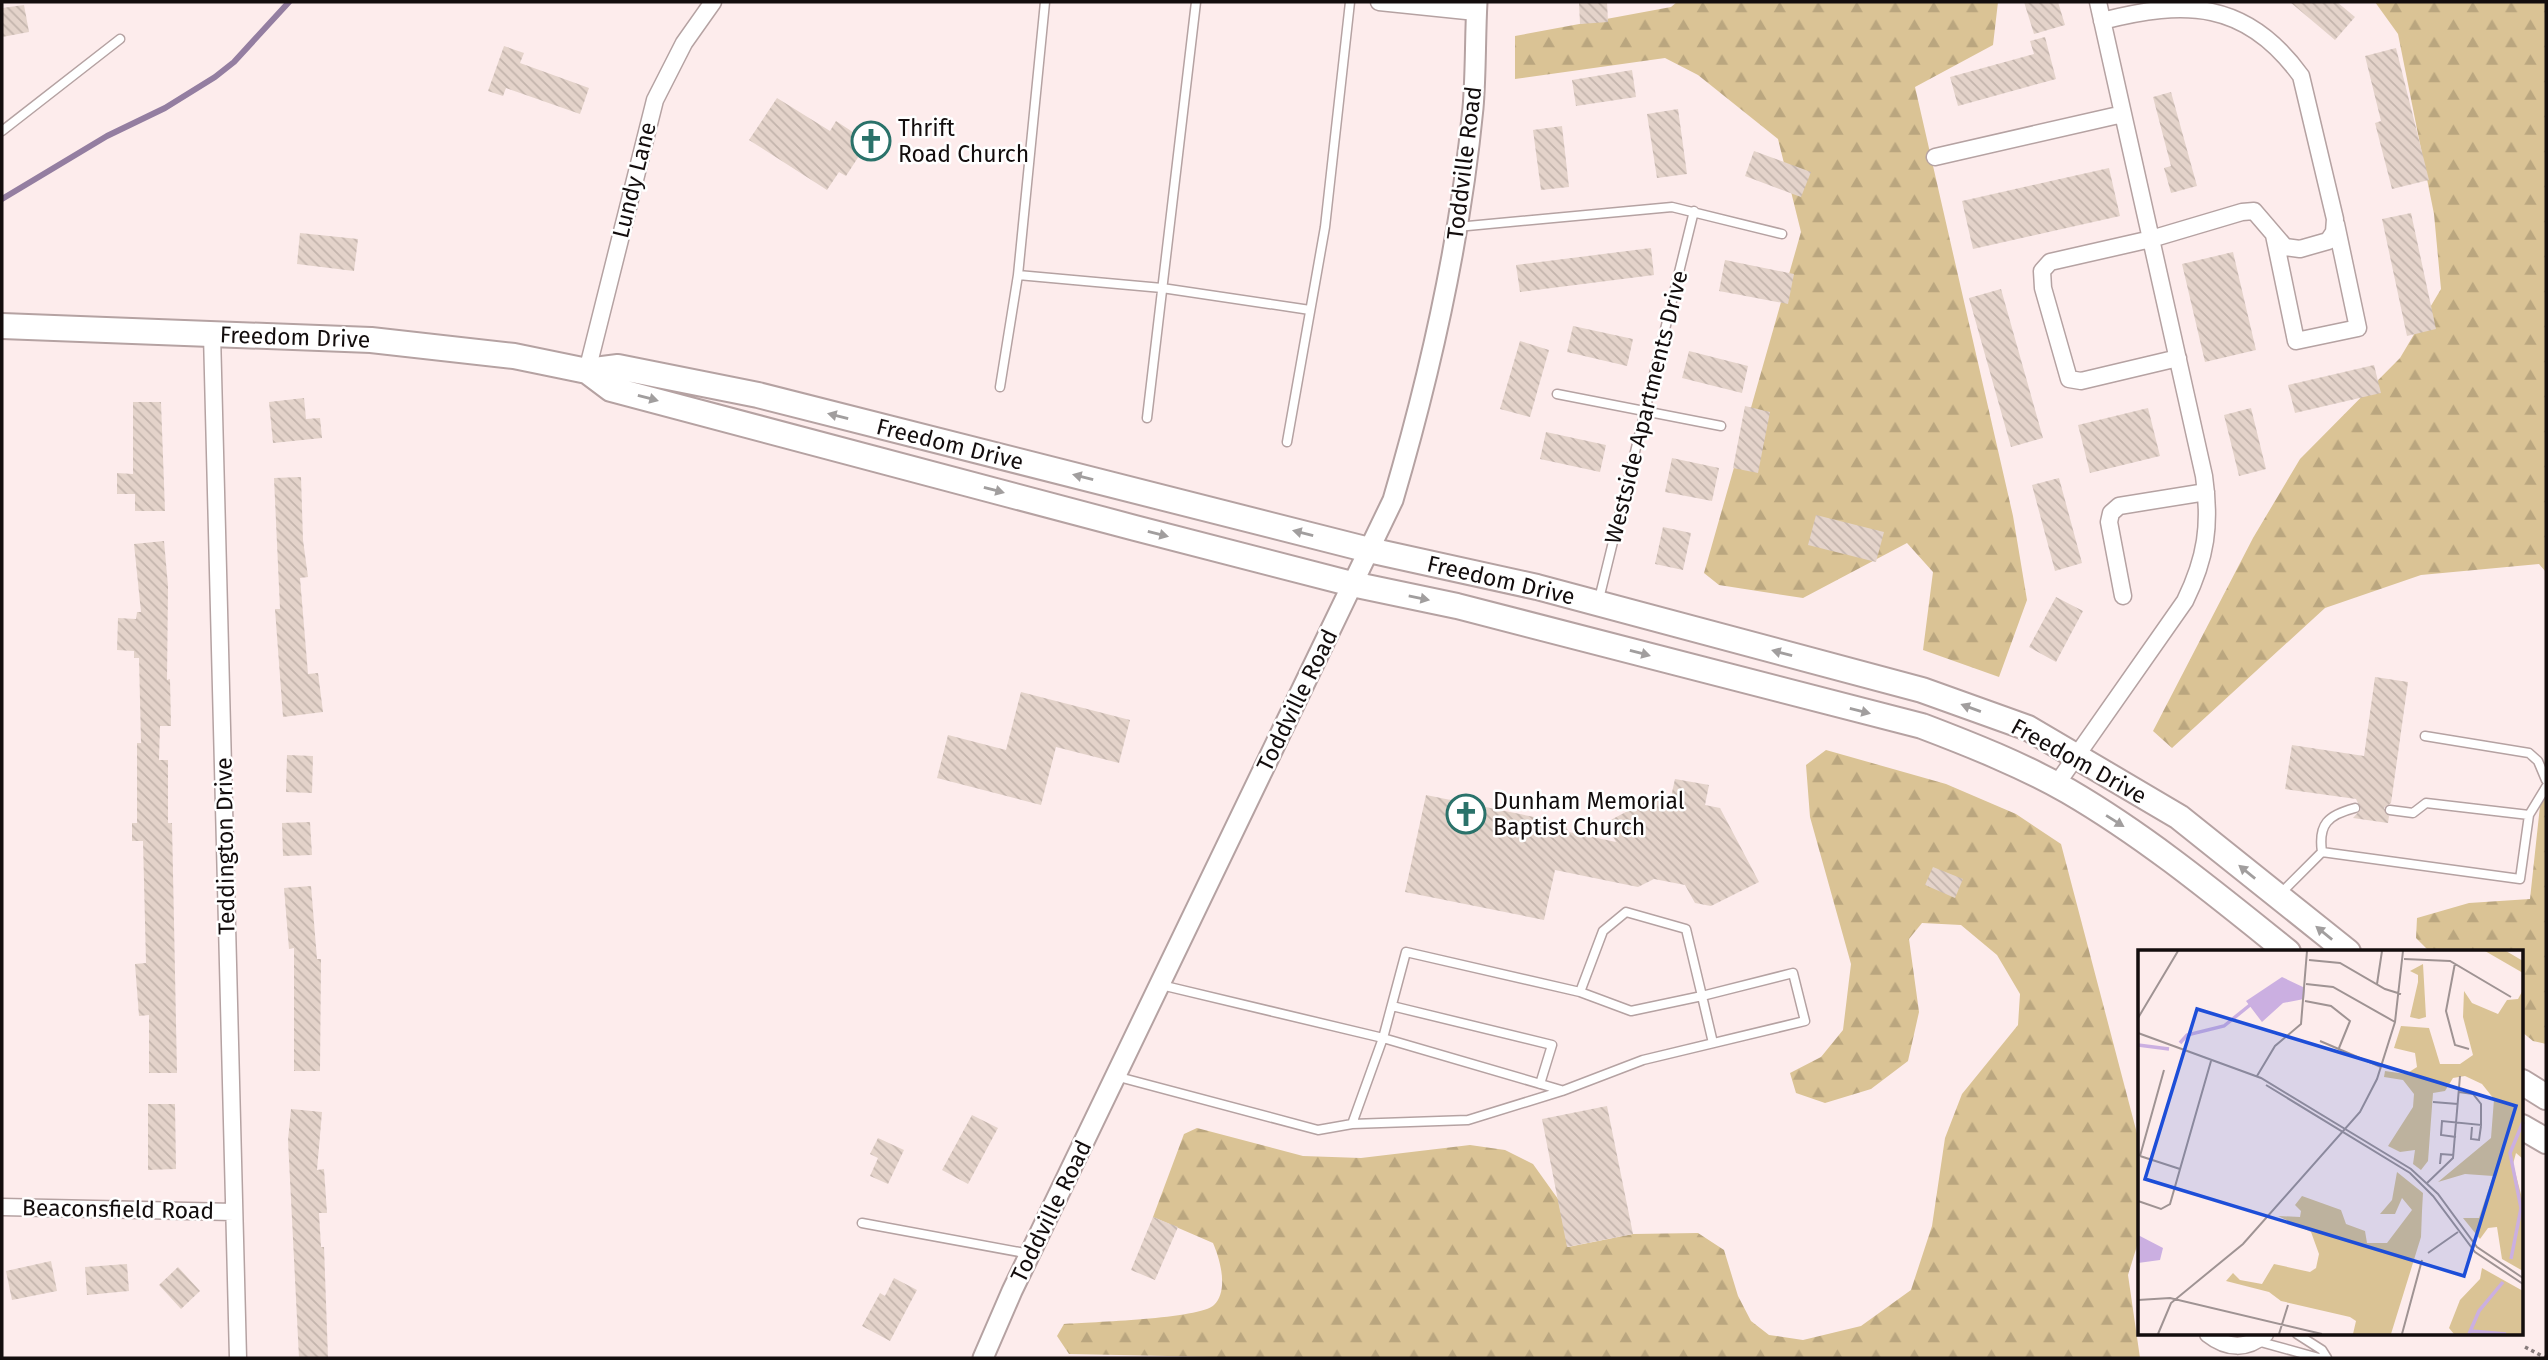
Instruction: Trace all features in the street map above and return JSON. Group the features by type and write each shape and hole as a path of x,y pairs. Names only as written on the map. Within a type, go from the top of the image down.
{"main road":[{"name":"Freedom Drive","path":"2,326 418,344 514,356 587,371 618,367 758,395 1369,550 1598,603 1922,690 2028,728 2179,817 2346,950"},
{"name":"Freedom Drive","path":"587,371 611,389 1352,584 1457,606 1922,726 1994,754 2056,785 2143,839 2285,950"},
{"path":"2524,1083 2546,1097"},
{"path":"2524,1128 2546,1141"}],"street":[{"name":"Lundy Lane","path":"587,371 656,100 684,43 713,2"},
{"path":"1379,2 1476,7"},
{"path":"2056,785 2185,601 2201,568 2208,516 2206,492 2178,358 2098,2"},
{"path":"2102,21 2179,6 2210,9 2260,36 2288,59 2301,76 2358,328 2296,341 2273,232"},
{"name":"Toddville Road","path":"984,1358 1030,1254 1393,500 1426,391 1457,227 1473,108 1476,7"},
{"path":"1935,157 2123,114"},
{"path":"2178,358 2081,381 2069,379 2043,288 2042,271 2050,262 2255,211 2285,247 2300,249 2317,246 2328,241 2334,232 2335,219"},
{"name":"Teddington Drive","path":"212,334 238,1358"},
{"path":"2123,596 2109,522 2110,513 2119,506 2206,492"},
{"name":"Beaconsfield Road","path":"2,1207 234,1212"},
{"path":"2210,1336 2215,1358"},
{"path":"2213,1336 2231,1346 2258,1339"},
{"path":"2244,1358 2258,1339"}],"lane":[{"path":"1000,387 1018,275 1045,2"},
{"path":"1147,418 1196,2"},
{"path":"1287,442 1325,227 1350,2"},
{"path":"2,131 120,39"},
{"path":"1457,227 1646,208 1694,211 1782,233"},
{"name":"Westside Apartments Drive","path":"1598,603 1694,211"},
{"path":"1018,275 1162,288 1310,310"},
{"path":"1557,394 1721,426"},
{"path":"2425,736 2529,754 2538,761 2546,780"},
{"path":"2322,852 2520,879 2529,815 2546,787"},
{"path":"2390,810 2413,813 2426,803 2529,815"},
{"path":"2278,896 2322,852 2321,830 2325,821 2337,812 2355,807"},
{"path":"1580,992 1603,931 1626,912 1686,929 1713,1043"},
{"path":"1115,1076 1318,1130 1352,1124 1468,1120 1562,1091 1643,1060 1805,1021 1793,973 1631,1011 1580,992 1406,952 1383,1038 1352,1124"},
{"path":"1160,984 1383,1038 1562,1091"},
{"path":"1392,1006 1552,1045 1540,1084"},
{"path":"862,1223 1030,1254"},
{"path":"2300,1336 2322,1350 2328,1358"},
{"path":"2258,1339 2319,1358"}],"path":[{"path":"2525,1347 2546,1358"}],"green space":[{"path":"1677,2 1998,2 1993,45 1915,87 2013,516 2027,600 1999,677 1923,650 1933,572 1907,543 1803,598 1719,585 1704,573 1801,232 1778,139 1698,75 1665,58 1515,79 1515,36 1671,7"},
{"path":"2375,2 2546,2 2546,572 2539,564 2421,575 2325,608 2172,748 2153,731 2253,538 2300,459 2400,358 2441,289 2434,214 2398,34"},
{"path":"1826,750 1946,784 2016,814 2061,844 2138,1137 2138,1242 2128,1275 2140,1358 1267,1358 1069,1354 1057,1336 1064,1324 1188,1314 1205,1310 1219,1299 1222,1274 1213,1243 1153,1217 1184,1134 1197,1128 1303,1156 1361,1158 1470,1145 1505,1150 1533,1164 1558,1199 1568,1247 1633,1234 1698,1233 1724,1250 1738,1296 1751,1321 1769,1335 1803,1340 1861,1326 1911,1290 1932,1226 1945,1138 1962,1094 2018,1025 2020,994 1997,955 1961,925 1922,923 1909,939 1919,1012 1908,1061 1871,1089 1825,1103 1796,1093 1790,1073 1821,1057 1843,1030 1851,964 1810,817 1806,765"},
{"path":"2546,750 2546,1044 2533,1041 2524,1034 2524,950 2428,950 2416,938 2417,918 2469,903 2530,899"}],"building":[{"path":"1579,2 1607,2 1608,22 1580,24"},
{"path":"2024,2 2058,2 2065,25 2034,34"},
{"path":"2290,2 2337,2 2355,17 2335,40"},
{"path":"24,5 29,32 2,37 2,8"},
{"path":"2045,37 2056,79 1958,106 1950,77 2034,54 2030,41"},
{"path":"504,46 524,53 520,63 589,88 580,114 506,88 503,96 488,91"},
{"path":"2396,48 2429,180 2392,189 2375,123 2381,121 2365,56"},
{"path":"1632,70 1636,97 1576,106 1572,80"},
{"path":"2171,92 2197,186 2171,193 2164,168 2171,166 2153,97"},
{"path":"777,98 830,131 836,121 868,142 846,176 839,172 827,190 749,140"},
{"path":"1678,109 1687,174 1657,178 1647,114"},
{"path":"1562,126 1569,187 1541,190 1533,130"},
{"path":"1754,151 1811,172 1801,197 1745,176"},
{"path":"2109,168 2120,216 1973,249 1962,201"},
{"path":"2411,213 2436,329 2407,336 2382,219"},
{"path":"300,233 358,239 354,271 297,264"},
{"path":"1651,248 1654,275 1520,292 1516,265"},
{"path":"2233,252 2256,350 2205,362 2182,264"},
{"path":"1725,260 1794,274 1788,304 1719,291"},
{"path":"2001,289 2043,438 2011,447 1969,298"},
{"path":"1573,326 1633,339 1627,366 1567,352"},
{"path":"1520,341 1549,350 1530,417 1500,409"},
{"path":"1689,351 1748,366 1742,393 1682,378"},
{"path":"2374,365 2381,393 2295,413 2288,385"},
{"path":"304,398 306,419 320,418 322,438 273,443 269,402"},
{"path":"133,402 161,402 165,511 135,511 135,494 117,494 117,473 133,474"},
{"path":"1745,406 1770,412 1758,473 1733,468"},
{"path":"2148,408 2160,456 2090,473 2078,425"},
{"path":"2251,408 2266,469 2239,476 2224,415"},
{"path":"1546,432 1606,445 1600,472 1540,459"},
{"path":"1672,458 1719,468 1712,501 1665,492"},
{"path":"301,477 303,540 308,577 300,578 308,674 318,673 323,712 283,717 275,609 280,609 274,478"},
{"path":"2059,478 2082,563 2055,571 2032,485"},
{"path":"1816,515 1884,532 1876,562 1808,545"},
{"path":"1663,527 1691,533 1683,570 1655,564"},
{"path":"164,541 168,586 167,680 170,679 171,726 160,726 159,760 168,760 168,823 172,823 177,1073 149,1073 149,1015 139,1016 135,964 146,963 143,841 132,841 132,823 137,823 137,743 141,743 139,658 134,658 134,651 117,650 118,618 136,619 137,612 141,612 134,544"},
{"path":"2056,597 2083,611 2056,662 2029,647"},
{"path":"2375,677 2408,682 2391,803 2384,808 2389,816 2388,823 2353,818 2361,809 2356,799 2285,789 2292,745 2364,756"},
{"path":"1021,692 1130,720 1119,763 1056,747 1041,805 937,778 948,735 1006,750"},
{"path":"287,755 313,756 312,793 286,792"},
{"path":"1675,779 1709,785 1705,805 1720,808 1759,882 1711,906 1695,903 1685,885 1654,879 1638,887 1555,870 1544,920 1405,892 1426,795 1564,823 1569,832 1616,842 1605,823 1658,795 1671,797"},
{"path":"310,822 312,855 283,856 282,823"},
{"path":"1933,867 1963,879 1955,898 1925,885"},
{"path":"311,886 317,959 321,959 320,1071 294,1071 294,948 289,949 284,888"},
{"path":"148,1104 175,1104 176,1169 148,1170"},
{"path":"1607,1106 1633,1234 1567,1247 1542,1119"},
{"path":"291,1109 322,1112 317,1170 324,1169 327,1213 319,1213 321,1247 324,1247 328,1358 299,1358 288,1140"},
{"path":"972,1115 998,1128 968,1184 942,1170"},
{"path":"878,1138 904,1150 888,1184 870,1176 878,1158 870,1154"},
{"path":"1153,1217 1178,1227 1155,1280 1131,1270"},
{"path":"51,1261 57,1291 12,1300 6,1271"},
{"path":"127,1264 129,1291 87,1295 85,1267"},
{"path":"178,1267 200,1291 181,1309 159,1285"},
{"path":"894,1278 917,1290 890,1341 862,1326 880,1293 885,1296"}],"waterway":[{"path":"2,199 107,136 165,108 215,77 234,62 289,2"}],"place":[{"name":"Thrift Road Church","path":"871,141"},
{"name":"Dunham Memorial Baptist Church","path":"1466,814"}]}
